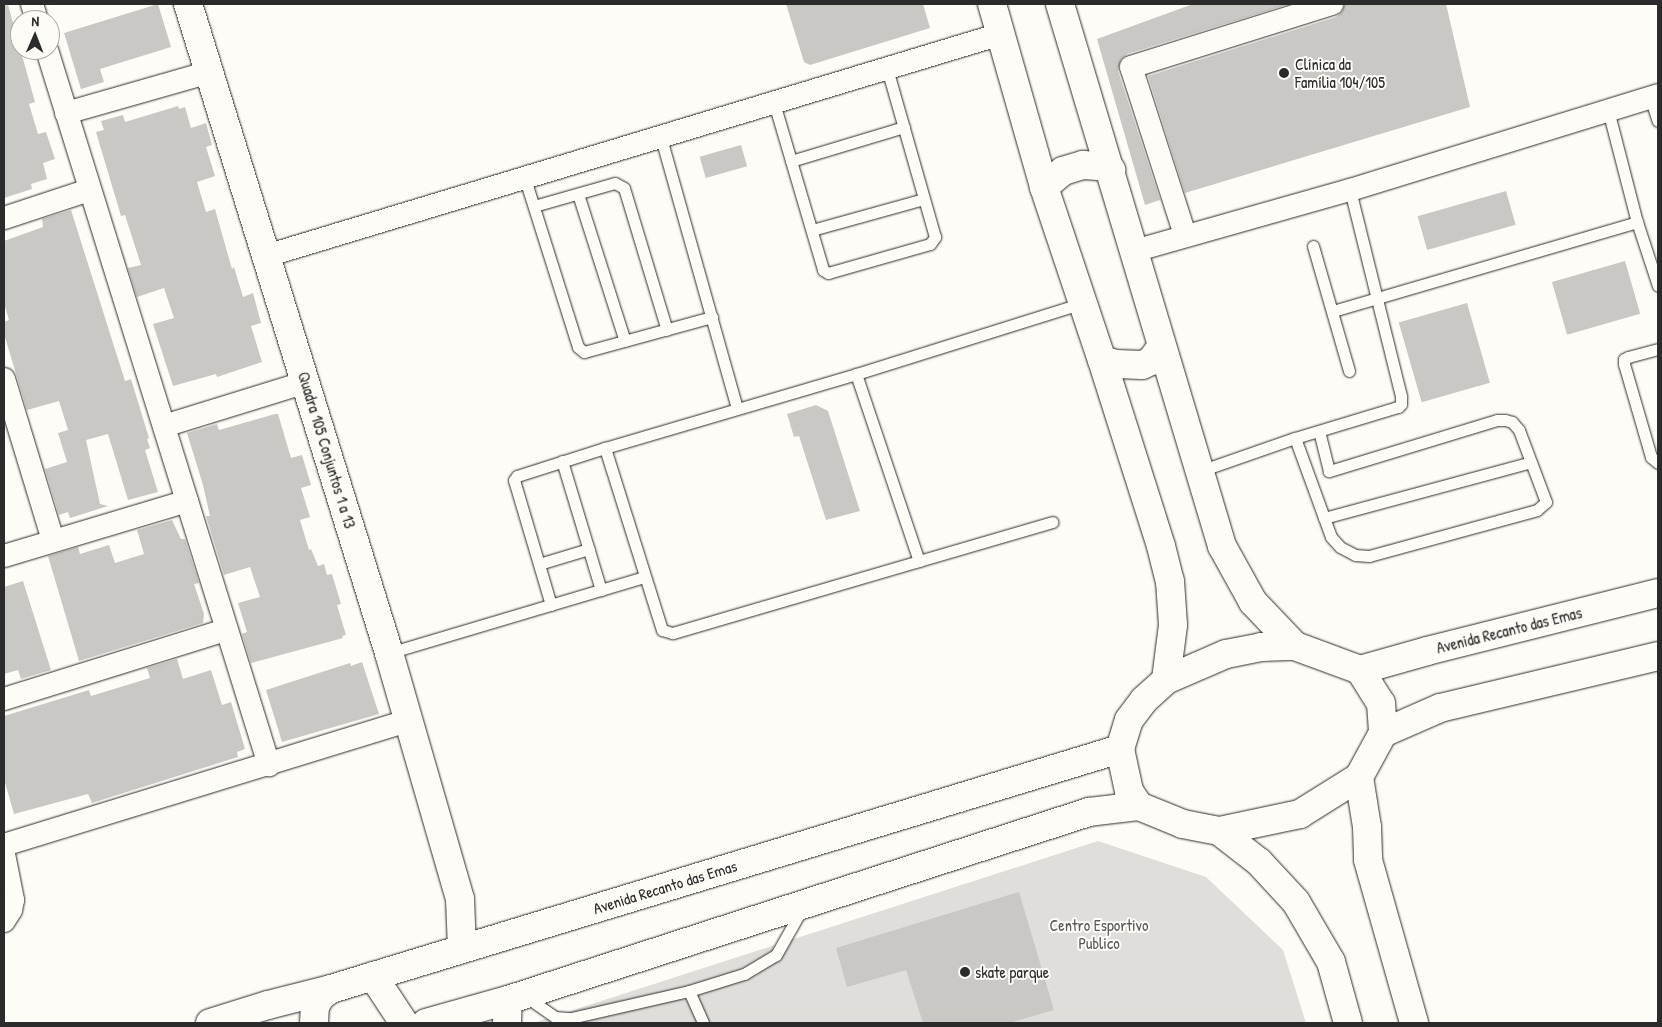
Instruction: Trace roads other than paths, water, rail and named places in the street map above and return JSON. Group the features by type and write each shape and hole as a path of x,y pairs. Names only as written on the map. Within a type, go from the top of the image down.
{"main road":[{"name":"Quadra 105 Conjuntos 1 a 13","path":"188,4 389,653 473,944"},
{"path":"992,4 1044,187 1102,360 1170,580 1173,625 1166,680"},
{"path":"1060,4 1198,472 1222,546 1253,602 1296,646"},
{"path":"1044,187 1063,171 1083,165 1099,166 1110,170"},
{"path":"1102,360 1130,366 1142,365 1151,362 1161,347"},
{"name":"Avenida Recanto das Emas","path":"1360,670 1436,648 1658,593"},
{"path":"1139,806 1129,792 1120,749 1129,720 1144,700 1166,680 1226,654 1261,647 1296,646 1360,670 1381,703 1382,733 1359,777 1300,814 1219,832"},
{"path":"1382,733 1440,708 1658,656"},
{"name":"Avenida Recanto das Emas","path":"210,1023 268,1005 331,989 473,944 1120,749"},
{"path":"1359,777 1367,827 1368,860 1414,1023"},
{"path":"426,1023 480,1017 805,903 1090,812 1139,806 1183,824 1219,832 1259,862 1296,902 1331,962 1348,1023"},
{"path":"373,976 404,1023"},
{"path":"314,1023 315,1006 321,996 331,989"},
{"path":"268,1005 280,1012 288,1023"}],"street":[{"path":"1185,236 1131,67 1332,4"},
{"path":"266,256 1001,34"},
{"path":"49,60 269,764"},
{"path":"66,112 210,72"},
{"path":"1134,251 1350,190 1654,96"},
{"path":"4,218 90,190"},
{"path":"4,379 53,540"},
{"path":"164,426 306,382"},
{"path":"4,556 187,502"},
{"path":"4,699 226,630"},
{"path":"4,846 408,721"},
{"path":"4,854 12,900 11,910 4,921"}],"lane":[{"path":"774,103 823,270 828,273 930,244 935,237 887,69"},
{"path":"1654,96 1658,121"},
{"path":"1608,110 1637,222 1658,286"},
{"path":"791,161 904,127"},
{"path":"661,138 737,408"},
{"path":"525,179 578,347 584,352 712,317"},
{"path":"534,206 615,183 624,188 666,330"},
{"path":"1198,472 1295,438 1398,407 1401,404 1401,396 1350,190"},
{"path":"578,194 625,341"},
{"path":"812,230 924,199"},
{"path":"1333,311 1637,222"},
{"path":"1313,246 1349,371"},
{"path":"551,605 514,480 517,476 1084,304"},
{"path":"1658,349 1624,359 1651,457 1658,463"},
{"path":"856,374 919,561"},
{"path":"1295,438 1331,537 1340,547 1355,554 1370,556 1541,508 1546,499 1516,425 1504,420 1497,420 1309,476"},
{"path":"1319,431 1329,471"},
{"path":"605,448 658,621 662,630 672,633 1052,522"},
{"path":"562,461 601,590"},
{"path":"1324,518 1532,462"},
{"path":"539,564 589,549"},
{"path":"389,653 644,577"},
{"path":"513,1006 571,1018 689,991 744,974 776,955 805,903"},
{"path":"689,991 703,1023"}],"place":[{"name":"Clínica da Família 104/105","path":"1284,73"},
{"name":"skate parque","path":"965,972"}],"park label":[{"name":"Centro Esportivo Publico","path":"1099,934"}]}
